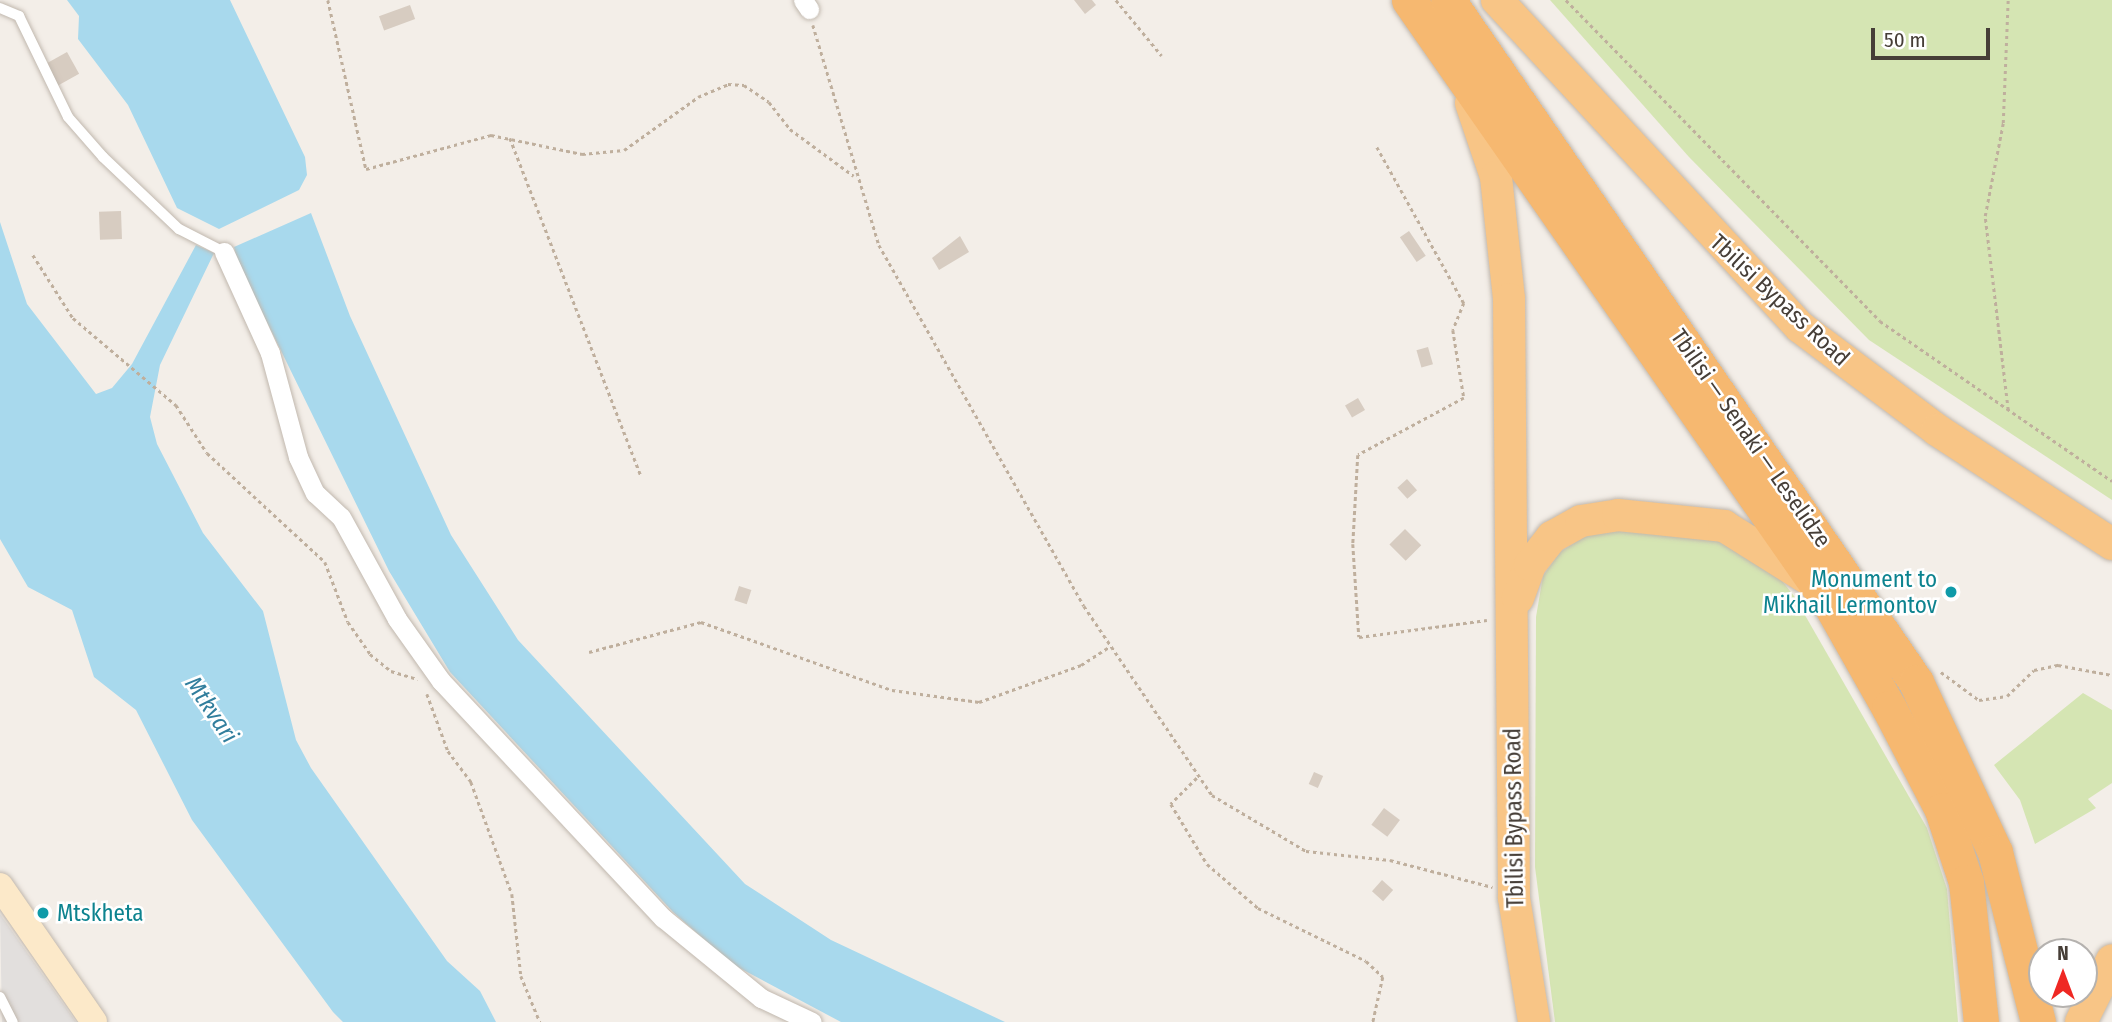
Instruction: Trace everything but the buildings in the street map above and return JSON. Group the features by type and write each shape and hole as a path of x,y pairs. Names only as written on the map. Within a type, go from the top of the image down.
{"highway":[{"name":"Tbilisi — Senaki — Leselidze","path":"1409,0 1817,586 1945,820 1974,924 1982,1022"},
{"name":"Tbilisi — Senaki — Leselidze","path":"1448,0 1916,682 1995,852 2038,1022"},
{"name":"Tbilisi Bypass Road","path":"1497,0 1800,327 1937,430 2112,544"},
{"name":"Tbilisi Bypass Road","path":"1455,66 1489,150 1501,215 1513,374 1514,898 1534,1022"},
{"name":"Tbilisi Bypass Road","path":"1514,617 1530,565 1552,537 1581,521 1618,515 1724,526 1817,586"},
{"path":"2081,1022 2112,960"}],"main road":[{"path":"0,886 94,1022"}],"street":[{"path":"224,252 270,353 298,457 315,494 341,517 397,619 441,681 663,918 761,998 812,1022"}],"lane":[{"path":"0,8 19,16 68,117 103,157 179,229 224,252"},
{"path":"0,997 13,1022"}],"path":[{"path":"328,0 366,169 459,141 509,138 583,154 624,150 698,97 728,84 744,85 856,177"},
{"path":"1116,0 1162,56"},
{"path":"1566,0 1880,321 2112,481"},
{"path":"2008,0 2003,123 1985,216 2008,410"},
{"path":"806,5 856,177 879,245 1110,646 1198,777 1250,823 1306,851 1390,860 1514,898"},
{"path":"509,138 641,475"},
{"path":"1377,147 1464,303 1453,330 1464,398 1358,455 1353,544 1359,637 1514,617"},
{"path":"33,255 73,318 176,405 207,453 325,562 348,622 370,654 391,671 422,681 449,751 471,782 512,894 522,976 540,1022"},
{"path":"589,652 701,622 892,690 979,702 1081,665 1110,646"},
{"path":"1936,666 1979,700 2007,695 2034,670 2058,665 2112,676"},
{"path":"1198,777 1171,804 1207,864 1258,908 1366,961 1383,977 1373,1022"}],"green space":[{"path":"1550,0 2112,0 2112,500 1869,340 1689,157"},
{"path":"1629,525 1707,529 1772,568 1794,596 1927,828 1947,889 1958,1022 1555,1022 1535,867 1536,617 1543,576 1560,552 1590,533"},
{"path":"2083,693 2112,710 2112,783 2088,799 2096,808 2035,844 2020,800 1994,765"}],"shaded area":[{"path":"0,914 76,1022 2,1022"}],"water":[{"path":"67,0 230,0 305,157 307,175 299,190 219,229 177,208 128,105 78,39 79,16"},
{"path":"311,213 350,316 451,535 518,640 745,884 831,940 1005,1022 841,1022 732,964 673,912 450,672 389,571 238,263 234,247"},
{"name":"Mtkvari","path":"0,222 27,304 96,394 112,388 132,364 196,245 214,253 160,365 150,417 157,444 203,533 263,611 296,740 311,768 447,961 480,991 496,1022 343,1022 192,820 136,710 94,677 72,610 28,587 0,539"}],"place":[{"name":"Monument to Mikhail Lermontov","path":"1951,592"},
{"name":"Mtskheta","path":"43,913"}]}
